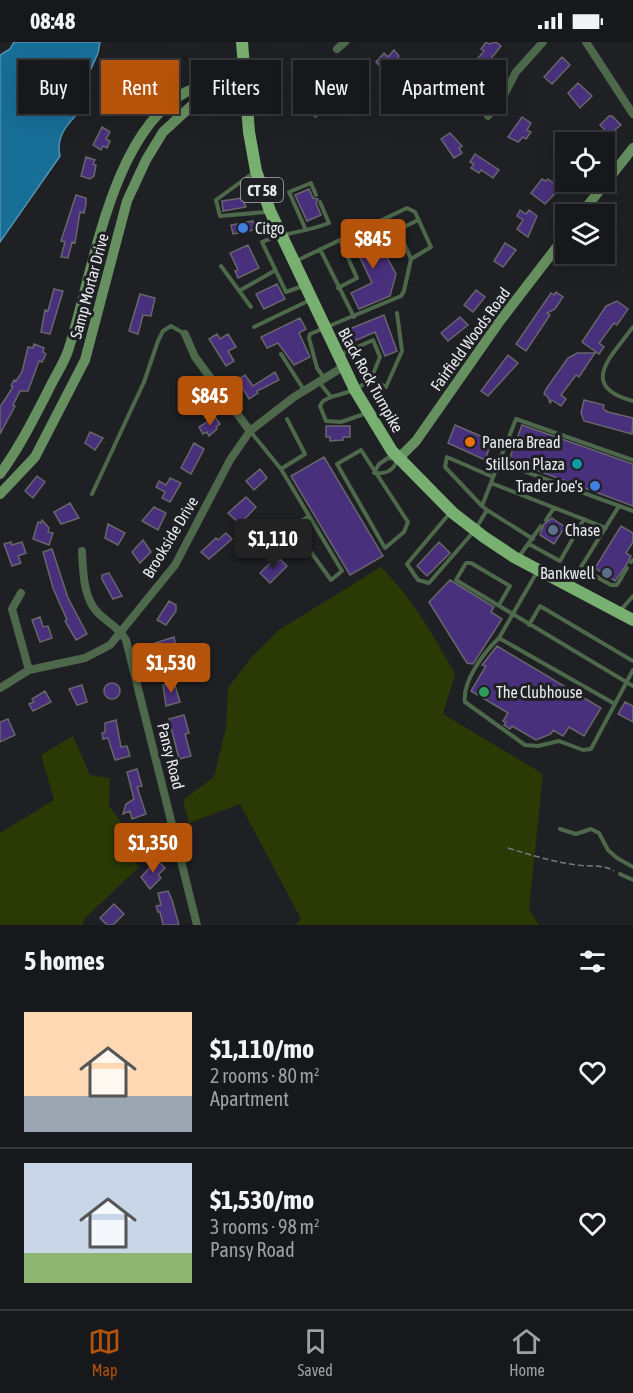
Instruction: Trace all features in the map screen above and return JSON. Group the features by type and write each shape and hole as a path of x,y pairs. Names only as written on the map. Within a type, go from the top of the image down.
{"main road":[{"name":"Black Rock Turnpike","path":"242,42 242,60"},
{"name":"Samp Mortar Drive","path":"0,474 18,450 67,353 111,198 132,154 153,118 169,103 191,89"},
{"name":"Samp Mortar Drive","path":"0,494 35,457 85,360 127,201 146,160 163,132 191,106"},
{"name":"Black Rock Turnpike","path":"247,114 256,171 279,235 340,362 398,459 451,511 475,530 518,559 633,620"},
{"path":"589,204 633,148"},
{"name":"Fairfield Woods Road","path":"398,459 416,441 555,250"}],"street":[{"path":"337,50 345,42"},
{"path":"488,116 502,99 516,72 543,42"},
{"path":"586,42 633,114"},
{"path":"185,334 195,357 250,431"},
{"name":"Brookside Drive","path":"0,688 29,670 85,658 110,645 120,630 145,605 175,565 230,460 250,431 321,380 340,362"},
{"path":"82,551 89,598 96,612 120,630"},
{"path":"21,593 12,609 29,670"},
{"name":"Pansy Road","path":"120,630 126,640 197,925"}],"lane":[{"path":"256,171 216,200 220,216 270,211"},
{"path":"305,228 289,192 311,183 316,195"},
{"path":"304,285 286,292 262,242 279,235 305,228 317,228 329,223 320,202"},
{"path":"293,263 407,208 415,212 431,247 411,259"},
{"path":"331,397 321,380 309,335 324,326 354,317 401,296 405,291 411,259 398,230 418,220"},
{"path":"338,288 357,278 339,240"},
{"path":"320,249 354,317"},
{"path":"221,267 251,308"},
{"path":"239,291 274,271"},
{"path":"254,327 310,300"},
{"path":"371,379 386,387 402,351 396,313"},
{"path":"92,494 144,382 163,331 171,326 185,334"},
{"path":"633,327 610,358 602,372 601,381 606,388 633,400"},
{"path":"340,362 373,340 380,357 371,379 355,390 323,400 320,406 326,421 341,422 368,412"},
{"path":"281,354 304,390"},
{"path":"281,469 305,454 287,419"},
{"path":"482,506 516,419 633,460"},
{"path":"250,431 281,469 342,571 331,580 293,527 309,516"},
{"path":"361,450 374,473 408,522 404,532 385,548 337,464 361,450"},
{"path":"493,477 447,457 445,467 449,473 482,506 533,539"},
{"path":"388,458 398,459 394,468 385,474 374,473 379,464 388,458"},
{"path":"499,462 633,511"},
{"path":"491,483 606,528"},
{"path":"569,586 619,507"},
{"path":"546,520 554,508"},
{"path":"451,511 407,564 418,580 429,583 475,530 487,510"},
{"path":"529,544 560,561 584,519"},
{"path":"518,559 541,526"},
{"path":"499,605 510,586 471,563 466,563 456,580 633,686"},
{"path":"581,568 611,585 617,585 627,568"},
{"path":"538,570 499,638 489,647 476,668 467,686 465,702 525,745 538,746 560,741 584,750 591,749 633,670"},
{"path":"619,612 633,596"},
{"path":"529,625 540,606 633,661"},
{"path":"499,638 615,704"},
{"path":"560,829 576,834 591,829 599,833 608,850 633,867"},
{"path":"620,874 633,880"}],"path":[{"path":"508,848 570,864 608,867 620,874"}],"green space":[{"path":"381,567 413,605 455,674 443,714 543,774 529,909 539,925 295,925 301,919 240,804 189,823 183,800 214,777 226,728 228,688 250,659 279,630"},
{"path":"73,736 90,775 110,778 109,806 132,837 138,868 83,920 83,925 0,925 0,833 54,800 41,755"}],"water":[{"path":"14,42 100,42 89,73 89,60 18,60 18,114 77,114 63,132 59,147 60,156 0,242 0,55 10,49"}],"building":[{"path":"486,42 489,44 496,42 501,46 490,60 476,60 484,51 481,49"},
{"path":"394,50 399,56 396,60 381,60 381,67 376,62 384,53 388,57"},
{"path":"562,57 570,65 552,84 544,77"},
{"path":"578,83 592,96 580,108 568,93"},
{"path":"612,116 621,125 612,132 607,132 600,125"},
{"path":"522,117 531,123 527,130 531,132 526,139 523,137 518,142 508,137"},
{"path":"102,127 110,132 106,139 110,141 107,148 103,146 101,150 93,145"},
{"path":"450,133 462,146 459,148 462,153 454,158 441,139"},
{"path":"475,154 499,170 493,178 481,170 479,173 471,168 474,164 470,162"},
{"path":"86,157 95,160 93,164 96,165 94,176 90,179 81,176"},
{"path":"542,179 546,181 548,179 555,184 556,192 545,204 531,193"},
{"path":"309,189 313,198 318,199 316,203 321,215 307,221 295,195"},
{"path":"76,195 86,198 84,213 80,212 75,243 72,242 68,258 61,257 65,242 61,241"},
{"name":"Citgo","path":"242,198 246,207 223,211 222,201"},
{"path":"520,210 526,214 529,210 537,216 528,237 517,229 523,220 517,216"},
{"name":"Citgo","path":"253,221 254,230 233,234 231,225"},
{"path":"372,229 396,274 390,296 359,309 351,293 372,283 351,239"},
{"path":"505,243 516,250 503,267 494,261"},
{"path":"248,245 259,268 238,278 235,271 238,270 230,253"},
{"path":"277,284 285,299 264,309 256,294"},
{"path":"54,289 63,291 50,334 41,332 45,310 48,311"},
{"path":"476,290 485,297 473,312 464,305"},
{"path":"556,292 563,297 555,309 547,313 550,315 526,351 516,344 551,293 554,295"},
{"path":"140,294 155,298 151,316 143,315 138,334 129,331"},
{"path":"617,301 628,309 617,325 614,323 599,343 604,347 599,354 582,342 606,306"},
{"path":"384,315 397,351 385,356 375,332 352,342 347,330"},
{"path":"460,317 468,325 448,341 441,333"},
{"path":"300,318 306,329 299,333 310,357 294,365 278,343 267,348 261,337"},
{"path":"217,334 220,339 228,334 236,347 228,351 234,361 226,366 209,339"},
{"path":"34,344 44,348 43,352 46,354 42,362 39,361 28,391 20,391 0,434 0,407 13,387 11,386 14,380 16,381 22,372 28,347 33,348"},
{"path":"577,353 595,353 579,377 576,375 561,395 566,399 561,406 552,400 550,403 544,394 546,389 568,358"},
{"path":"508,355 518,363 488,396 481,391"},
{"path":"275,372 279,380 257,391 258,393 249,399 238,380 245,375 253,386"},
{"path":"584,400 604,405 603,409 608,412 633,418 632,434 584,421 581,413"},
{"path":"215,417 220,424 216,427 217,429 209,436 207,432 203,434 199,427"},
{"name":"Panera Bread","path":"455,425 492,441 485,460 448,443"},
{"name":"Stillson Plaza","path":"522,425 633,464 633,506 509,460"},
{"path":"326,426 350,426 350,437 330,441 330,437 326,437"},
{"path":"90,432 103,438 95,450 85,443"},
{"path":"194,443 204,449 191,474 181,468"},
{"path":"324,457 383,556 350,575 291,476"},
{"path":"260,469 267,478 254,490 246,481"},
{"path":"37,476 45,482 33,498 25,491"},
{"path":"170,478 181,483 170,502 162,498 165,492 156,487 159,481 166,485"},
{"path":"246,497 256,507 240,524 228,513"},
{"path":"70,503 79,518 61,524 54,512"},
{"path":"154,507 166,513 158,530 142,521"},
{"name":"Chase","path":"552,518 565,527 554,544 540,535 544,524"},
{"path":"42,520 49,528 48,532 53,533 49,545 33,539 38,522 41,523"},
{"path":"108,524 125,533 118,545 105,538"},
{"path":"621,526 633,533 633,542 626,553 631,556 615,581 595,568"},
{"path":"226,533 232,539 209,559 201,552 216,538 218,540"},
{"path":"143,540 151,552 140,563 132,552"},
{"path":"11,542 12,545 22,542 26,553 18,556 21,563 12,566 4,544"},
{"path":"439,542 450,553 427,576 417,566"},
{"path":"52,549 68,598 87,634 76,640 65,621 67,620 53,588 43,552"},
{"path":"280,559 287,566 270,583 260,573 272,561 275,564"},
{"path":"109,573 122,596 113,599 102,579 102,575"},
{"path":"450,580 494,607 491,612 502,619 473,664 467,663 429,602"},
{"path":"169,601 176,605 176,611 166,625 157,620"},
{"path":"40,617 43,627 48,626 52,638 40,642 32,620"},
{"path":"174,637 176,648 154,653 152,644"},
{"path":"497,646 601,708 584,736 569,727 563,736 553,730 551,734 536,740 512,726 510,729 504,725 506,722 503,721 508,713 471,691 486,666 482,665"},
{"path":"174,682 180,702 166,706 163,685"},
{"path":"112,683 118,685 120,691 118,697 112,699 106,697 104,691 106,685"},
{"path":"82,685 87,702 77,705 69,689"},
{"path":"45,691 51,702 33,711 29,704 34,702 32,699"},
{"path":"625,702 633,706 633,722 618,714"},
{"path":"184,715 189,733 185,734 191,756 179,759 169,719"},
{"path":"8,719 15,735 0,742 0,722"},
{"path":"116,720 121,747 127,746 130,756 115,760 108,738 103,739 102,733 105,732 105,723"},
{"path":"137,769 142,786 137,787 146,814 132,819 130,811 123,814 126,804 134,799 127,772"},
{"path":"157,860 165,868 158,875 161,878 150,889 141,877"},
{"path":"168,891 179,925 163,925 156,906 161,905 158,893"},
{"path":"114,904 124,914 113,925 107,925 100,918"}],"place":[{"name":"Citgo","path":"243,228"},
{"name":"Panera Bread","path":"470,442"},
{"name":"Stillson Plaza","path":"577,464"},
{"name":"Trader Joe's","path":"595,486"},
{"name":"Chase","path":"553,530"},
{"name":"Bankwell","path":"607,573"},
{"name":"The Clubhouse","path":"484,692"}]}
